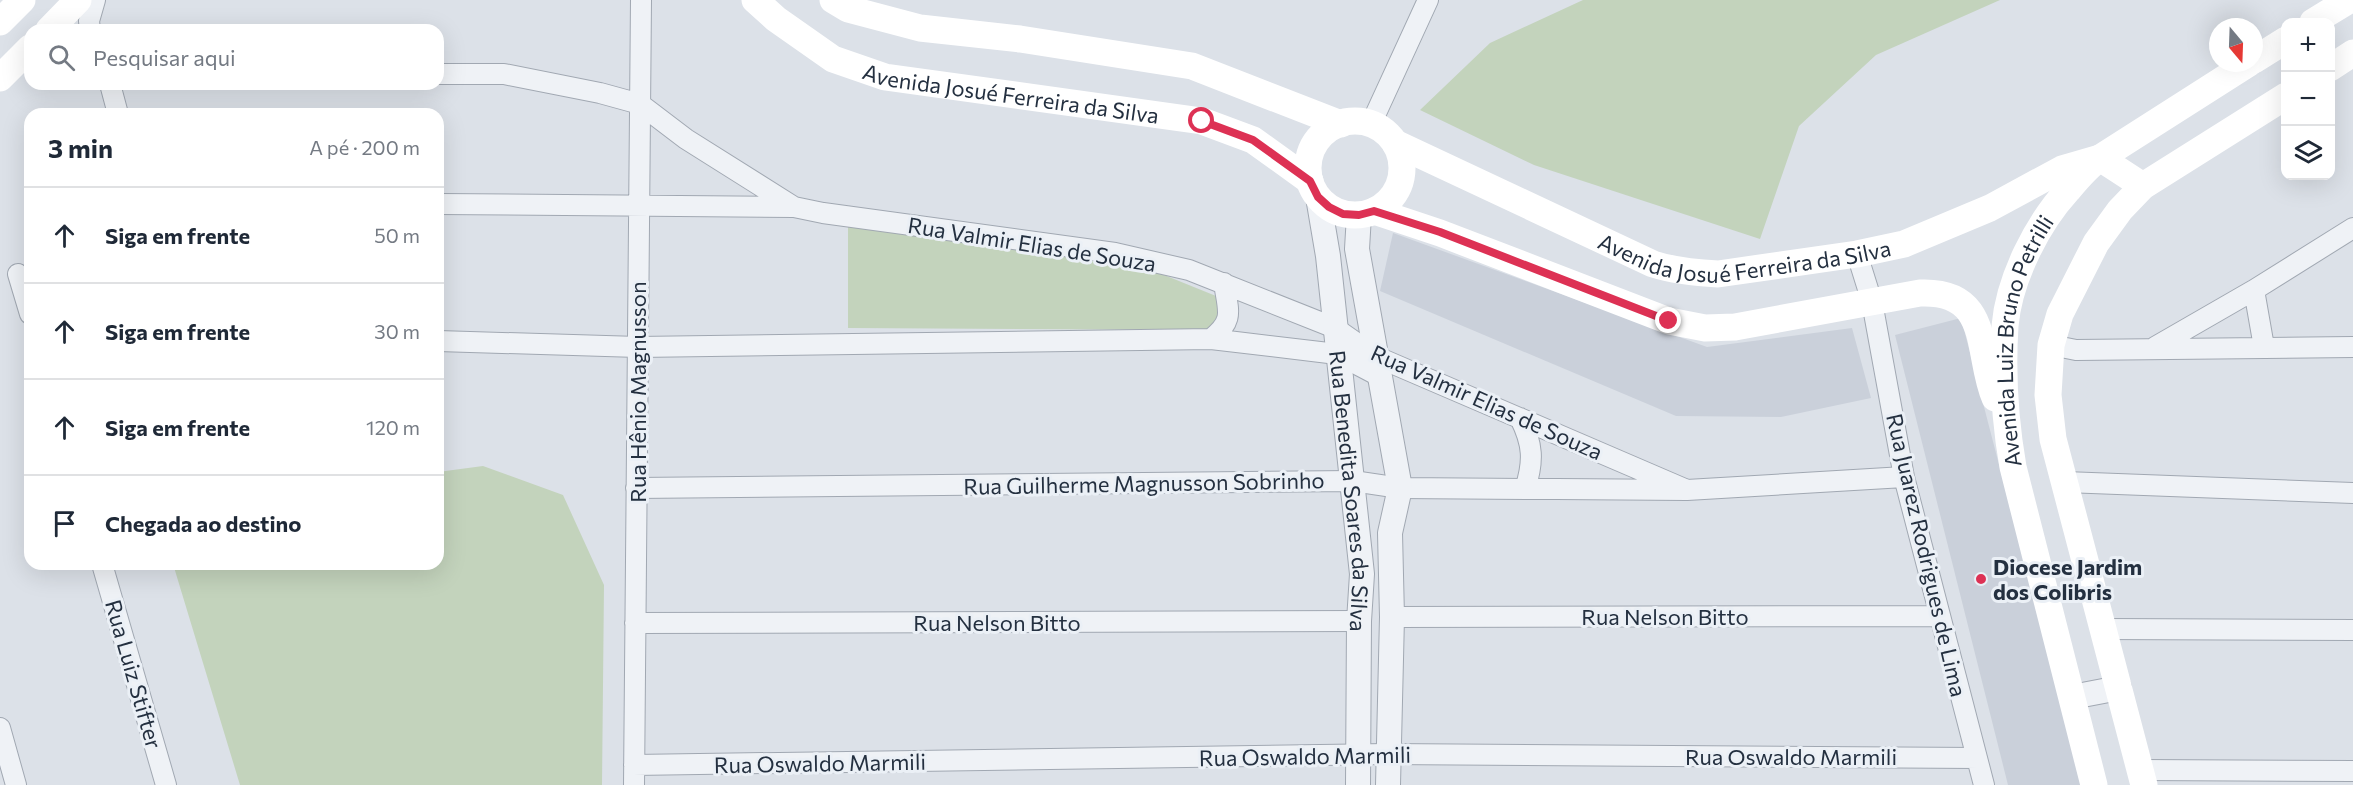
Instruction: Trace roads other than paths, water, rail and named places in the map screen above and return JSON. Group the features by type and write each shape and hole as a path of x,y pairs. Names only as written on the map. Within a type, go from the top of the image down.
{"main road":[{"path":"54,24 78,0"},
{"name":"Avenida Josué Ferreira da Silva","path":"755,0 776,19 833,58 885,77 1202,121 1253,140 1314,189"},
{"path":"833,0 848,9 920,28 1020,39 1192,66 1341,124"},
{"path":"2320,18 2349,0"},
{"path":"2263,54 2281,43"},
{"path":"2335,65 2353,53"},
{"path":"0,79 24,54"},
{"name":"Avenida Luiz Bruno Petrilli","path":"2094,785 2013,467 2006,424 2005,324 2015,281 2032,240 2056,202 2086,169 2235,72"},
{"name":"Avenida Luiz Bruno Petrilli","path":"2142,777 2053,439 2048,395 2051,345 2061,314 2096,243 2120,210 2144,186 2281,99"},
{"path":"1367,213 1388,202 1397,189 1402,174 1401,158 1395,143 1385,131 1371,124 1356,121 1341,124 1327,131 1317,141 1310,154 1308,169 1314,189 1329,207 1343,214 1367,213 1440,232 1669,321 1696,326 1735,327 1932,292 1958,301 1974,319 1980,333 1992,392 2006,424"},
{"name":"Avenida Josué Ferreira da Silva","path":"1395,143 1653,264 1674,270 1718,274 1857,254 1904,244 1990,208 2062,169 2100,158"},
{"path":"2100,158 2144,186"}],"street":[{"path":"89,24 95,0"},
{"name":"Rua Hênio Magnusson","path":"634,775 641,0"},
{"path":"1371,124 1428,0"},
{"path":"0,79 24,68"},
{"path":"444,74 504,74 600,93 640,104 686,139 794,207"},
{"path":"112,90 116,108"},
{"name":"Rua Benedita Soares da Silva","path":"1314,189 1328,256 1362,574 1359,621 1358,785"},
{"name":"Rua Valmir Elias de Souza","path":"444,204 794,207 823,213 1115,253 1189,270 1335,328 1377,366 1520,418 1687,490"},
{"name":"Rua Benedita Soares da Silva","path":"1367,213 1358,249 1377,366 1401,488 1390,533 1392,617 1388,785"},
{"path":"2153,348 2254,290 2353,228"},
{"name":"Rua Juarez Rodrigues de Lima","path":"1857,254 1872,302 1904,477 1984,785"},
{"path":"16,274 24,297"},
{"path":"1211,339 1225,328 1229,315 1224,284"},
{"path":"2254,290 2264,347"},
{"path":"444,341 638,347 1211,339 1337,354 1377,366"},
{"path":"2051,345 2076,350 2353,347"},
{"path":"1520,418 1528,435 1531,450 1531,469 1525,489"},
{"name":"Rua Guilherme Magnusson Sobrinho","path":"636,488 1353,481 1401,488 1687,490 1904,477"},
{"path":"2065,482 2353,493"},
{"name":"Rua Luiz Stifter","path":"104,570 166,785"},
{"name":"Rua Nelson Bitto","path":"1392,617 1939,616"},
{"name":"Rua Nelson Bitto","path":"635,623 1359,621"},
{"path":"2103,629 2353,630"},
{"path":"2072,697 2119,688"},
{"path":"0,728 16,785"},
{"name":"Rua Oswaldo Marmili","path":"634,775 1387,754 1977,758"},
{"path":"2142,777 2353,771"}],"place":[{"name":"Diocese Jardim dos Colibris","path":"1981,579"}]}
